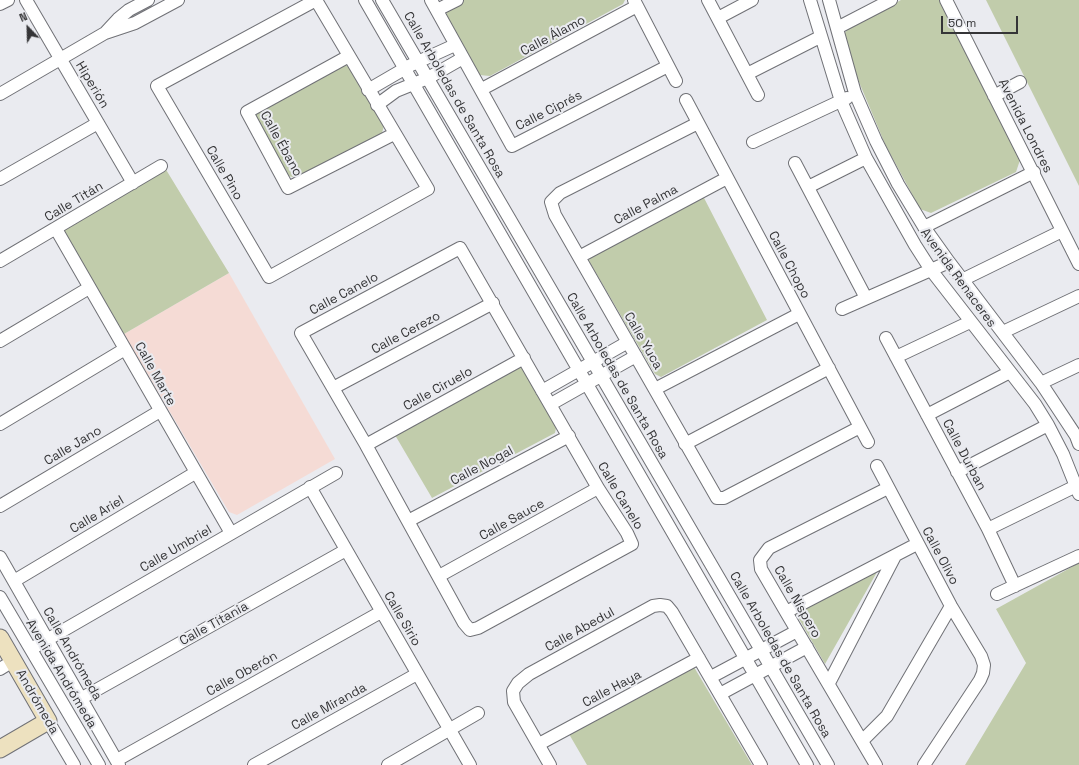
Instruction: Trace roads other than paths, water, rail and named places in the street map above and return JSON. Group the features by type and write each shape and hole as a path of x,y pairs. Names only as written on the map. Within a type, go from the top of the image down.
{"street":[{"path":"0,4 8,0"},
{"name":"Hiperión","path":"26,0 133,183"},
{"path":"105,33 128,10 148,0"},
{"path":"0,94 105,33 135,23 178,0"},
{"name":"Calle Pino","path":"316,0 368,90 428,190 269,277 157,86 316,0"},
{"name":"Calle Arboledas de Santa Rosa","path":"365,0 411,65 592,361 828,765"},
{"name":"Calle Arboledas de Santa Rosa","path":"382,0 411,65 586,384 807,765"},
{"path":"434,5 457,0"},
{"path":"708,0 758,95"},
{"path":"718,18 752,0"},
{"name":"Avenida Renaceres","path":"810,0 820,37 841,101 866,158 915,245 931,270 1035,404 1048,425 1078,490"},
{"name":"Avenida Renaceres","path":"829,0 855,93 888,165 924,227 962,280 1041,383 1078,438"},
{"path":"837,28 892,0"},
{"name":"Avenida Londres","path":"946,0 1034,172 1079,264"},
{"path":"636,3 676,81"},
{"name":"Calle Álamo","path":"482,89 636,3"},
{"name":"Calle Ciprés","path":"434,5 455,45 482,89 512,146 668,66"},
{"path":"747,74 820,37"},
{"path":"368,90 411,65 455,45"},
{"name":"Calle Ébano","path":"349,56 248,112 288,188 394,134"},
{"path":"377,105 396,91 421,81 463,58"},
{"path":"994,96 1020,82"},
{"path":"753,142 855,93"},
{"name":"Calle Chopo","path":"686,100 868,442"},
{"path":"0,180 98,122"},
{"name":"Calle Yuca","path":"698,123 554,198 551,202 552,209 717,498 720,499 860,427"},
{"path":"808,187 866,158"},
{"path":"795,163 866,298"},
{"name":"Calle Titán","path":"0,261 161,166"},
{"path":"924,227 1034,172"},
{"name":"Calle Palma","path":"579,257 727,178"},
{"name":"Calle Marte","path":"56,229 230,533"},
{"path":"962,280 1062,231"},
{"name":"Calle Canelo","path":"460,248 493,302 542,391 551,404 598,488 630,537 632,544 629,547 470,630 466,626 366,445 301,333 460,248"},
{"path":"842,309 949,262"},
{"path":"0,341 89,288"},
{"path":"1003,332 1079,296"},
{"name":"Calle Cerezo","path":"333,388 493,302"},
{"path":"655,389 799,314"},
{"path":"896,357 970,322"},
{"name":"Calle Durban","path":"886,338 988,529 1016,586"},
{"path":"542,391 592,361 628,342"},
{"path":"0,424 125,349"},
{"path":"551,404 636,356"},
{"name":"Calle Ciruelo","path":"366,445 524,358"},
{"path":"1041,383 1079,364"},
{"path":"685,444 829,368"},
{"path":"927,416 1010,372"},
{"name":"Calle Jano","path":"0,506 160,411"},
{"path":"957,472 1048,425"},
{"name":"Calle Nogal","path":"408,521 569,436"},
{"name":"Calle Olivo","path":"877,466 950,606 981,656 983,669 980,680 924,765"},
{"name":"Calle Umbriel","path":"30,649 336,472"},
{"name":"Calle Ariel","path":"14,581 196,473"},
{"name":"Calle Sirio","path":"310,487 470,765"},
{"name":"Calle Sauce","path":"439,576 598,488"},
{"name":"Calle Níspero","path":"876,765 761,569 760,560 769,548 888,488"},
{"path":"988,529 1078,490"},
{"path":"786,612 917,544"},
{"name":"Calle Titania","path":"82,698 346,550"},
{"path":"829,683 895,556"},
{"path":"997,594 1079,556"},
{"name":"Calle Andrómeda","path":"0,557 118,763"},
{"name":"Avenida Andrómeda","path":"0,597 99,765"},
{"name":"Calle Abedul","path":"550,765 514,702 513,691 518,683 529,674 653,606 660,605 667,606 672,612 761,765"},
{"path":"862,741 887,716 950,606"},
{"name":"Calle Oberón","path":"118,763 382,612"},
{"path":"711,677 797,631"},
{"name":"Andrómeda","path":"0,638 7,665 48,721 74,765"},
{"path":"720,694 807,647"},
{"name":"Calle Haya","path":"539,744 699,658"},
{"name":"Calle Miranda","path":"254,765 417,674"},
{"path":"388,765 478,713"},
{"path":"0,749 48,721"}]}
